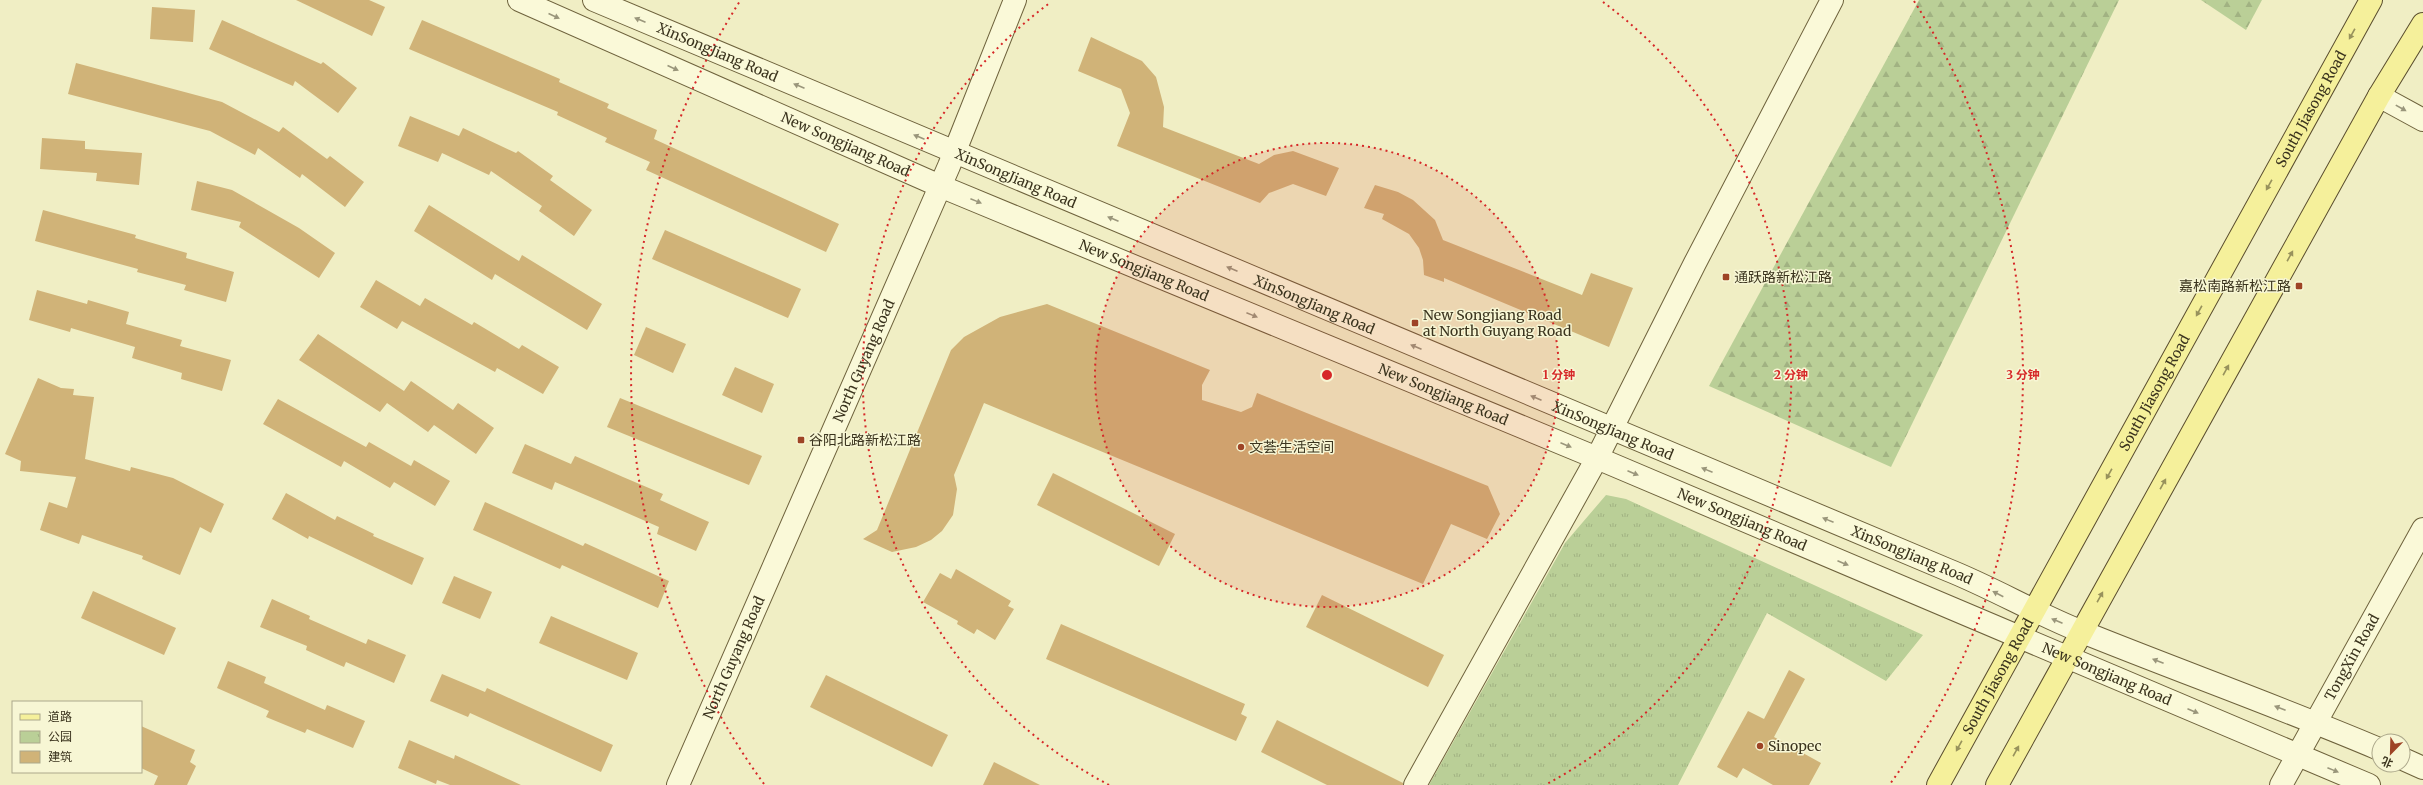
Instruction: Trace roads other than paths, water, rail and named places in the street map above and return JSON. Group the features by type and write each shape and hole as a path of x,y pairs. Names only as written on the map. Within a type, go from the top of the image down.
{"main road":[{"name":"New Songjiang Road","path":"519,0 940,186 1597,458 2018,638 2369,785"},
{"name":"XinSongJiang Road","path":"594,0 1610,430 1967,578 2033,611"},
{"name":"North Guyang Road","path":"678,785 955,152 1015,0"},
{"path":"1415,785 1597,458 1694,263 1832,0"},
{"name":"South Jiasong Road","path":"1938,785 2371,0"},
{"path":"1997,785 2379,96 2423,24"},
{"path":"2379,96 2423,120"},
{"name":"TongXin Road","path":"2281,785 2423,529"},
{"path":"2033,611 2081,632 2316,722 2371,746"},
{"path":"2411,763 2423,768"}],"place":[{"name":"通跃路新松江路","path":"1726,277"},
{"name":"嘉松南路新松江路","path":"2299,286"},
{"name":"New Songjiang Road at North Guyang Road","path":"1415,323"},
{"name":"谷阳北路新松江路","path":"801,440"},
{"name":"文荟·生活空间","path":"1241,447"},
{"name":"Sinopec","path":"1760,746"}]}
